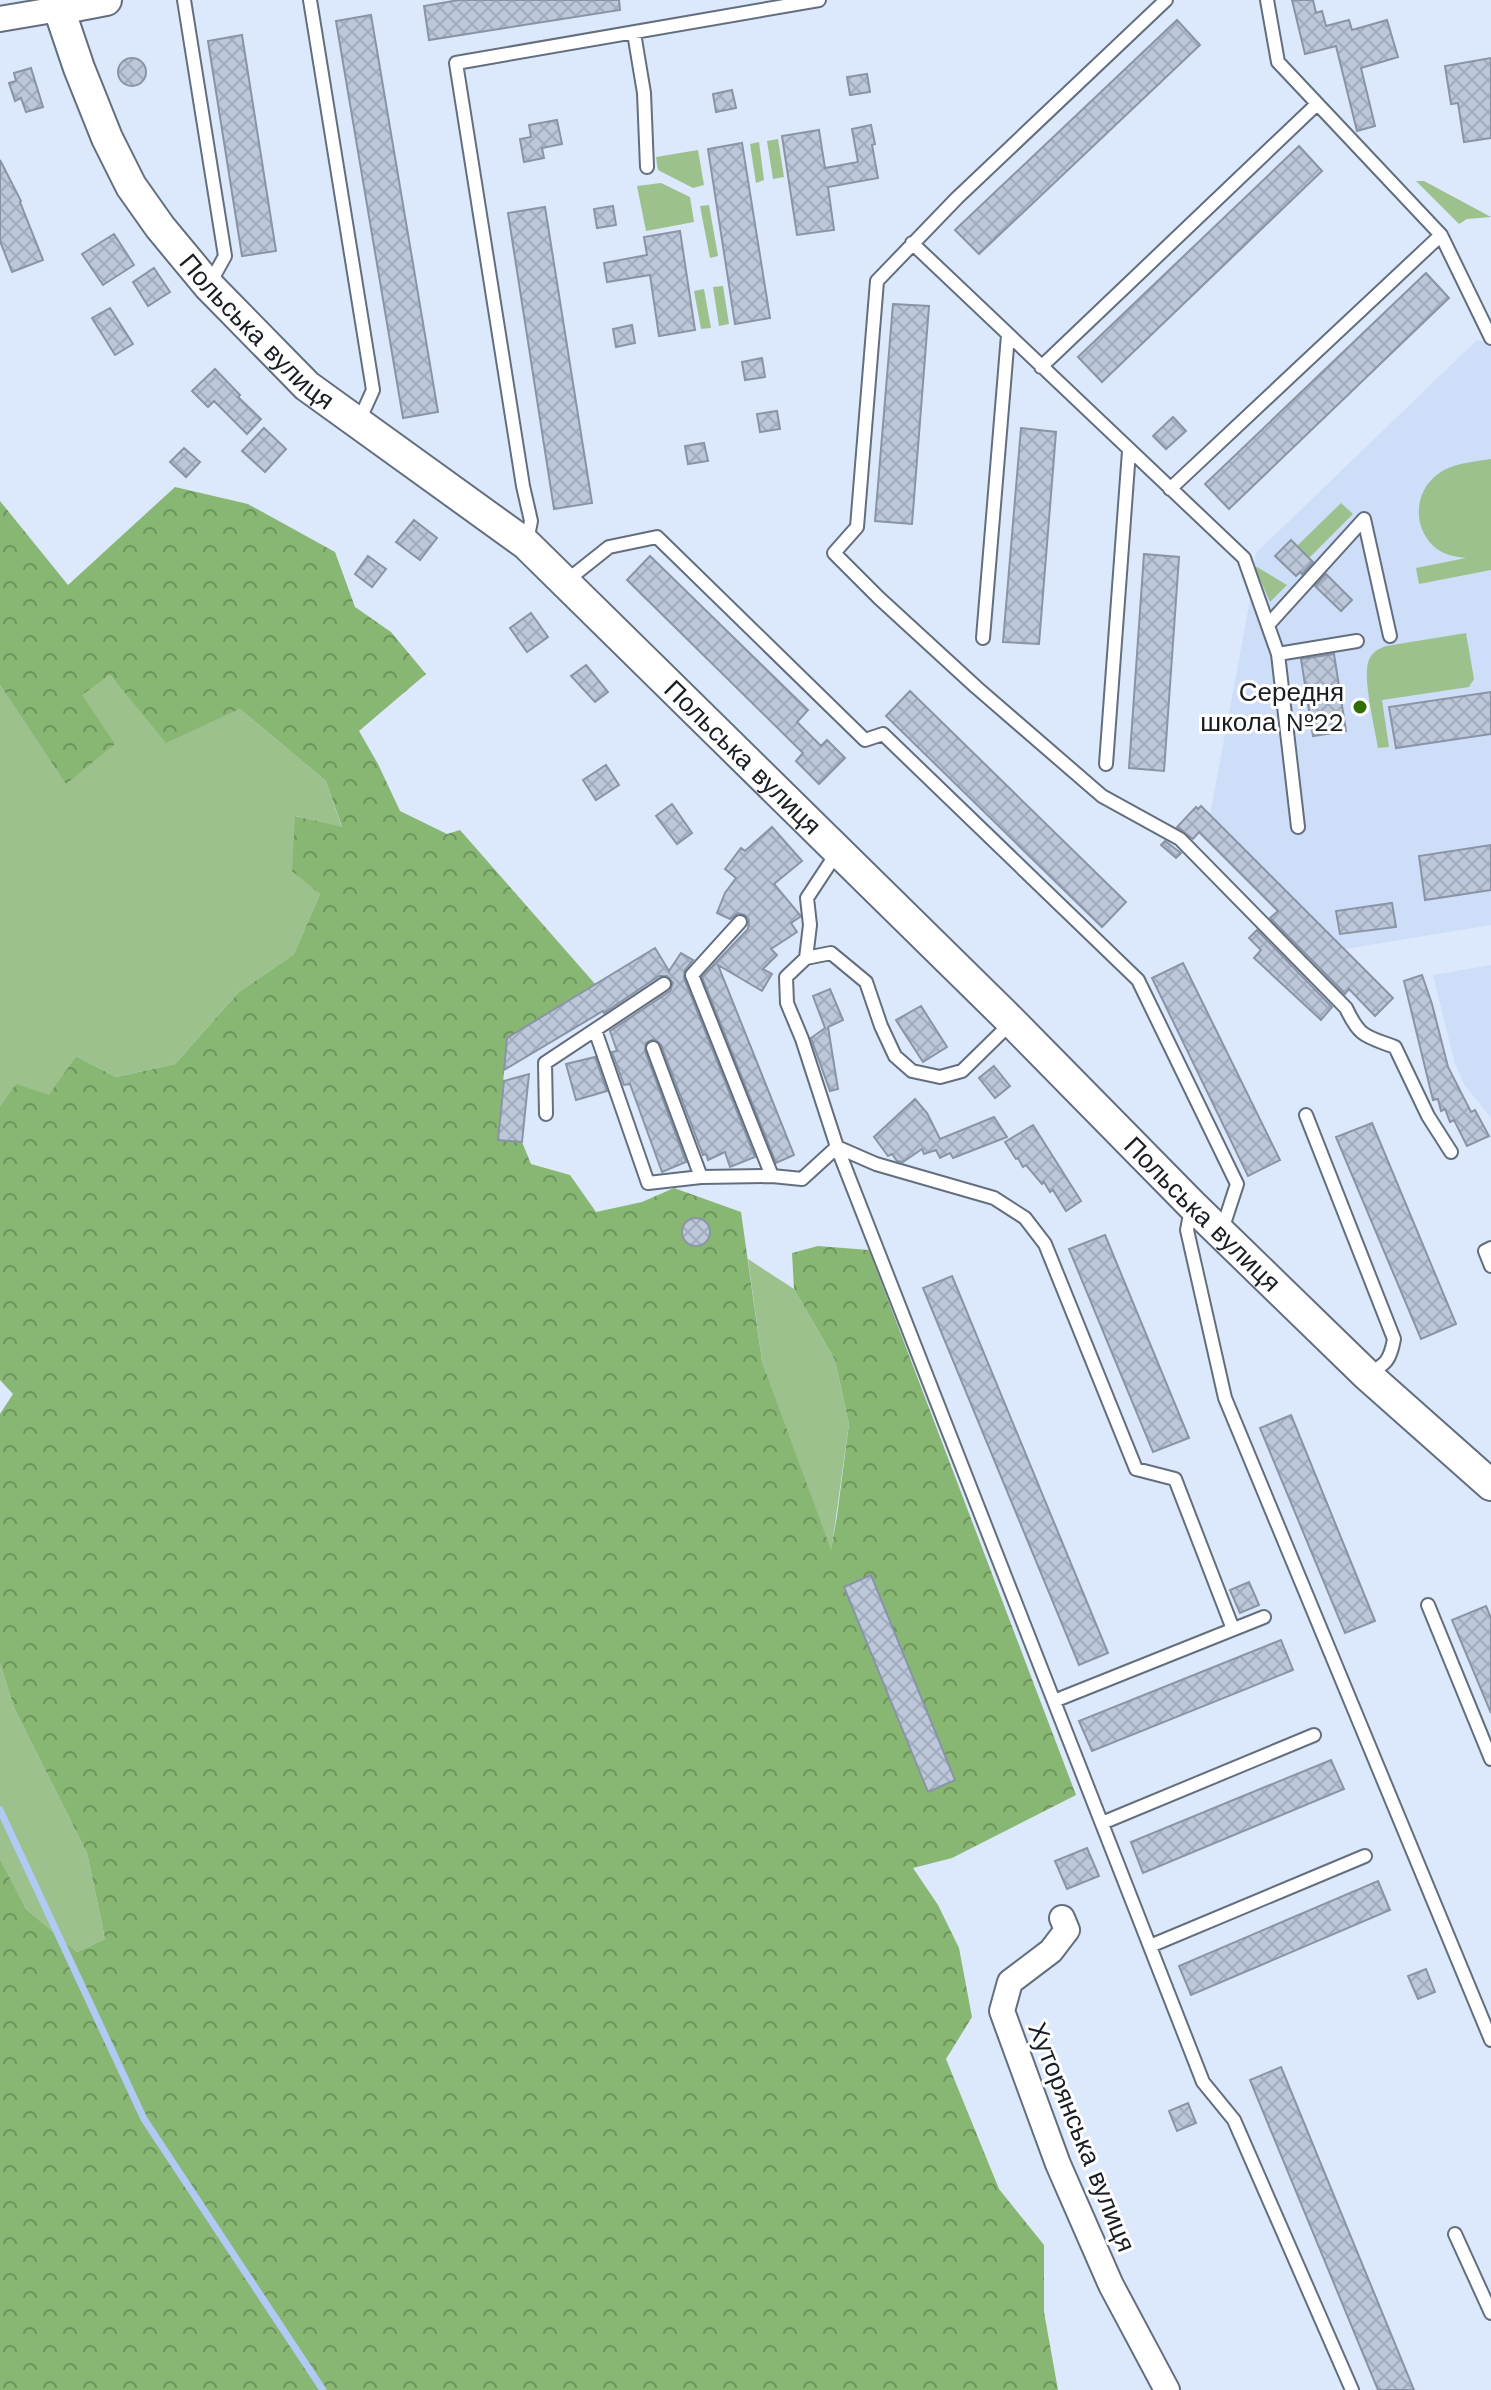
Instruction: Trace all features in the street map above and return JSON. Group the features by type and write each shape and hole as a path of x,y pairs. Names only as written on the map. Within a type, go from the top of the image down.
{"street":[{"path":"0,19 58,4 106,0"},
{"name":"Польська вулиця","path":"58,4 107,138 131,186 208,285 307,386 526,544 1012,1022 1192,1205 1367,1375 1491,1485"},
{"name":"Хуторянська вулиця","path":"1062,1918 1067,1930 1051,1951 1010,1982 1002,2011 1058,2164 1111,2285 1167,2390"}],"lane":[{"path":"184,0 225,256 208,285"},
{"path":"310,0 373,390 358,425"},
{"path":"526,544 531,521 456,63 819,0"},
{"path":"1166,0 912,243 877,281 857,527 834,553 964,677 1102,796 1180,839 1346,1008 1356,1029 1395,1047 1428,1116 1451,1152"},
{"path":"1267,0 1278,62 1441,235 1491,338"},
{"path":"634,33 644,93 647,167"},
{"path":"1041,367 1317,104"},
{"path":"1170,489 1441,235"},
{"path":"912,243 1244,558 1278,654 1298,827"},
{"path":"983,638 1008,335"},
{"path":"1106,764 1129,451"},
{"path":"1268,625 1364,519 1390,636"},
{"path":"565,582 609,547 657,537 865,740 883,734 1138,980 1237,1184 1221,1233"},
{"path":"1278,654 1357,641"},
{"path":"806,958 810,925 807,898 838,851"},
{"path":"740,922 692,975 772,1176"},
{"path":"1012,1022 962,1071 940,1077 912,1071 895,1056 866,982 831,953 806,958 786,977 787,1003 837,1147 1203,2082 1234,2120 1352,2390"},
{"path":"546,1114 545,1063 664,984"},
{"path":"595,1030 648,1183 701,1177 772,1176 802,1179 837,1147"},
{"path":"653,1048 701,1177"},
{"path":"1306,1115 1394,1339 1386,1364 1367,1375"},
{"path":"837,1147 876,1164 994,1198 1025,1218 1045,1244 1136,1469 1175,1479 1233,1629"},
{"path":"1192,1205 1187,1230 1225,1398 1491,2040"},
{"path":"1491,1248 1485,1251 1491,1266"},
{"path":"1428,1605 1491,1759"},
{"path":"1054,1701 1264,1617"},
{"path":"1102,1823 1314,1735"},
{"path":"1150,1946 1365,1856"},
{"path":"1455,2234 1491,2313"}],"shaded area":[{"name":"Середня школа №22","path":"1477,340 1491,344 1491,925 1345,949 1210,815 1256,553"},
{"path":"1491,965 1491,1118 1464,1084 1455,1064 1433,975"}],"green space":[{"path":"778,139 784,177 773,179 767,141"},
{"path":"759,142 764,180 756,183 750,144"},
{"path":"698,150 704,185 693,188 658,170 656,157"},
{"path":"1416,181 1424,181 1491,217 1467,219 1459,224"},
{"path":"661,183 690,197 694,222 646,231 637,186"},
{"path":"709,205 718,256 710,258 700,206"},
{"path":"723,286 729,324 719,326 713,287"},
{"path":"704,289 711,328 701,329 694,291"},
{"path":"1491,459 1491,570 1419,584 1416,568 1466,558 1437,549 1423,532 1419,511 1424,491 1438,474 1450,467"},
{"path":"175,487 248,504 335,552 355,607 391,632 426,674 359,731 400,811 447,834 460,830 596,985 507,1038 498,1140 522,1142 531,1164 570,1175 596,1212 642,1202 674,1188 741,1212 762,1361 831,1550 849,1424 835,1360 794,1289 792,1253 818,1246 869,1250 1076,1795 952,1858 913,1868 938,1905 959,1948 972,2017 946,2059 999,2189 1044,2245 1044,2312 1058,2390 0,2390 0,1860 26,1909 77,1952 105,1939 87,1853 14,1708 0,1663 0,1414 13,1394 0,1380 0,1106 16,1084 49,1095 76,1056 116,1077 175,1064 239,992 294,954 320,894 292,871 295,816 342,827 326,781 240,709 166,743 110,675 82,695 115,744 66,784 0,685 0,501 68,585"},
{"path":"1341,503 1353,514 1309,558 1297,546"},
{"path":"1255,568 1287,585 1270,602"},
{"path":"1466,633 1474,679 1469,687 1382,700 1389,747 1378,748 1367,681 1372,654 1386,646"},
{"path":"110,675 166,742 240,709 326,781 342,828 296,816 320,894 294,954 239,992 175,1064 116,1077 76,1056 49,1096 16,1085 0,1106 0,685 66,783 82,694"},
{"path":"748,1259 794,1289 835,1360 849,1424 831,1552 762,1361"},
{"path":"0,1663 14,1708 87,1853 105,1939 77,1952 26,1909 0,1862"}],"building":[{"path":"459,0 619,0 620,10 429,40 424,6"},
{"path":"1292,0 1313,0 1316,13 1322,11 1326,26 1349,20 1352,30 1387,20 1398,57 1361,68 1375,126 1357,131 1336,46 1305,54"},
{"path":"371,15 438,412 403,418 336,21"},
{"path":"1177,20 1200,45 979,254 955,230"},
{"path":"242,35 276,251 242,256 208,41"},
{"path":"132,58 142,62 146,72 142,82 132,86 122,82 118,72 122,62"},
{"path":"1491,58 1491,138 1464,142 1458,103 1451,104 1445,66"},
{"path":"31,68 43,107 26,112 21,98 15,101 9,83 16,81 14,73"},
{"path":"867,74 870,92 850,95 847,77"},
{"path":"732,90 736,108 716,112 713,94"},
{"path":"557,120 562,144 542,148 544,158 524,162 520,139 531,137 529,125"},
{"path":"871,125 878,178 828,187 834,230 797,235 782,136 819,130 825,168 858,162 852,129"},
{"path":"742,143 770,318 735,324 708,149"},
{"path":"1299,146 1322,171 1102,382 1078,357"},
{"path":"0,160 21,201 43,260 12,272 0,241"},
{"path":"613,206 616,225 597,228 594,209"},
{"path":"545,207 592,503 554,509 508,213"},
{"path":"680,231 695,330 659,336 650,275 607,282 604,263 647,255 644,237"},
{"path":"114,234 134,265 103,285 82,254"},
{"path":"154,268 170,292 148,306 133,282"},
{"path":"1426,273 1449,298 1229,509 1205,484"},
{"path":"893,304 929,306 912,524 875,521"},
{"path":"110,308 133,344 115,355 92,318"},
{"path":"632,325 635,343 616,347 613,329"},
{"path":"762,358 765,377 745,380 742,362"},
{"path":"215,369 261,419 247,434 214,401 208,407 192,391"},
{"path":"777,411 780,429 760,432 757,414"},
{"path":"1173,417 1186,431 1166,449 1153,436"},
{"path":"264,428 286,449 265,472 242,451"},
{"path":"1021,428 1056,432 1039,644 1003,642"},
{"path":"704,443 708,461 688,464 685,446"},
{"path":"184,448 200,462 186,477 170,462"},
{"path":"414,520 437,538 420,560 396,542"},
{"path":"1291,540 1313,562 1296,576 1275,556"},
{"path":"1144,554 1179,557 1164,771 1129,768"},
{"path":"368,556 386,569 372,587 355,574"},
{"path":"650,556 808,710 797,722 821,746 827,740 845,758 819,784 796,761 803,753 627,580"},
{"path":"1326,574 1352,600 1341,611 1315,586"},
{"path":"531,613 548,637 527,652 510,628"},
{"path":"1334,654 1346,731 1313,736 1301,659"},
{"path":"586,665 608,692 595,702 571,676"},
{"path":"910,691 1126,902 1102,927 886,716"},
{"path":"1491,692 1491,734 1396,748 1389,707"},
{"path":"606,765 619,785 596,800 583,780"},
{"path":"672,804 692,833 677,844 656,816"},
{"path":"1201,806 1393,998 1375,1016 1349,989 1345,994 1270,918 1278,911 1199,832 1193,839 1177,827 1196,807"},
{"path":"772,827 802,861 774,884 800,915 791,923 797,932 771,949 777,955 763,969 772,974 762,991 718,965 794,1155 776,1163 702,977 748,929 749,920 745,915 738,913 730,919 717,913 725,893 736,878 725,869 741,848 745,851"},
{"path":"1165,841 1181,853 1176,858 1161,845"},
{"path":"1491,845 1491,890 1425,900 1419,856"},
{"path":"1392,903 1396,927 1340,934 1336,911"},
{"path":"1257,930 1332,1007 1321,1020 1254,958 1261,950 1249,938"},
{"path":"655,948 669,971 681,953 693,960 685,970 684,978 755,1157 730,1167 725,1152 708,1160 706,1154 703,1155 661,1045 654,1039 646,1043 645,1051 686,1162 662,1172 630,1084 624,1085 612,1052 617,1051 610,1031 670,991 673,983 667,976 659,976 604,1013 504,1070 507,1038"},
{"path":"1183,963 1280,1160 1248,1176 1152,978"},
{"path":"1422,975 1448,1067 1471,1112 1475,1110 1489,1136 1467,1146 1454,1120 1450,1122 1445,1109 1441,1111 1438,1099 1433,1100 1404,981"},
{"path":"830,989 843,1020 828,1027 838,1089 830,1091 811,1038 825,1028 813,996"},
{"path":"921,1006 947,1047 923,1062 896,1020"},
{"path":"595,1057 607,1091 576,1100 566,1064"},
{"path":"994,1066 1010,1086 995,1098 979,1078"},
{"path":"529,1074 522,1142 498,1140 504,1081"},
{"path":"915,1099 927,1113 940,1139 994,1117 1007,1137 953,1158 950,1153 940,1158 936,1150 924,1154 922,1149 903,1162 897,1161 892,1154 888,1156 874,1137"},
{"path":"1372,1123 1456,1324 1421,1339 1336,1137"},
{"path":"1033,1125 1081,1201 1066,1211 1053,1190 1050,1192 1026,1165 1023,1167 1005,1142"},
{"path":"696,1218 706,1222 710,1232 706,1242 696,1246 686,1242 682,1232 686,1222"},
{"path":"1105,1235 1189,1438 1153,1452 1069,1249"},
{"path":"952,1276 1108,1653 1079,1665 923,1288"},
{"path":"1291,1415 1375,1621 1345,1633 1260,1428"},
{"path":"871,1575 955,1780 928,1792 844,1587"},
{"path":"1249,1582 1259,1605 1240,1613 1230,1590"},
{"path":"1486,1606 1491,1618 1491,1713 1452,1620"},
{"path":"1281,1640 1293,1670 1092,1751 1079,1721"},
{"path":"1331,1760 1344,1789 1143,1873 1131,1842"},
{"path":"1087,1848 1099,1876 1067,1889 1055,1861"},
{"path":"1378,1881 1390,1910 1191,1995 1179,1966"},
{"path":"1426,1969 1435,1992 1418,1999 1408,1976"},
{"path":"1281,2067 1414,2390 1378,2390 1250,2080"},
{"path":"1188,2103 1196,2123 1177,2131 1169,2111"}],"waterway":[{"path":"0,1810 144,2119 323,2390"}],"place":[{"name":"Середня школа №22","path":"1360,707"}]}
